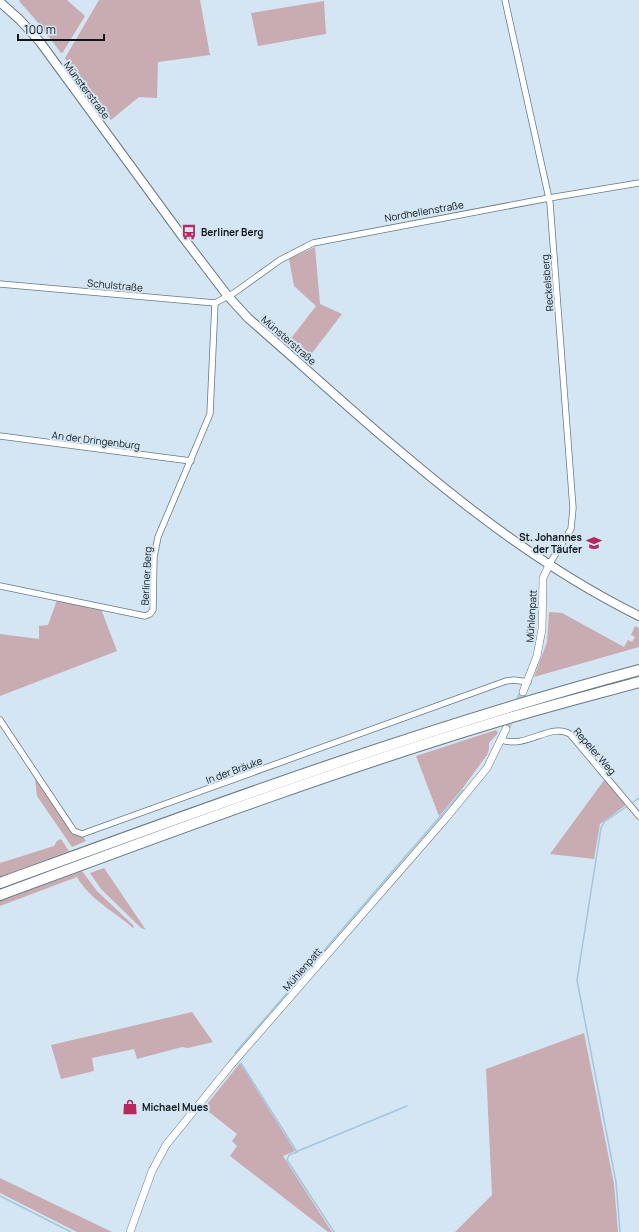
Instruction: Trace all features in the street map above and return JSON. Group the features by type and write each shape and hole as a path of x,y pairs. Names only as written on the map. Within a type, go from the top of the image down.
{"highway":[{"path":"0,883 192,812 362,754 523,702 639,670"},
{"path":"0,895 196,822 321,778 499,720 639,682"}],"main road":[{"name":"Münsterstraße","path":"0,2 20,20 40,42 227,295 254,323 472,510 550,563 606,598 639,616"}],"street":[{"name":"Reckelsberg","path":"505,0 549,198 573,508 571,529 550,563"},
{"name":"Nordhellenstraße","path":"227,295 234,293 280,260 312,243 549,198 639,183"},
{"name":"Schulstraße","path":"0,284 215,303"},
{"path":"215,303 227,295"},
{"name":"Berliner Berg","path":"0,586 145,616 150,614 153,610 154,557 158,537 210,414 215,303"},
{"name":"An der Dringenburg","path":"0,436 191,461"},
{"name":"Mühlenpatt","path":"523,692 537,656 542,629 543,578 550,563"},
{"name":"In der Bräuke","path":"0,720 74,831 82,834 506,681 514,680 528,682"},
{"name":"Mühlenpatt","path":"130,1232 152,1171 166,1146 231,1065 446,818 487,768 506,729"},
{"name":"Repeler Weg","path":"501,740 511,743 519,743 558,730 565,731 570,734 639,816"}],"shaded area":[{"path":"67,0 85,16 63,52 61,53 41,26 19,1"},
{"path":"99,0 200,0 210,55 158,62 157,98 139,97 111,120 65,58"},
{"path":"324,1 326,34 258,46 251,13"},
{"path":"315,247 320,304 342,314 309,357 289,341 316,306 294,286 289,259"},
{"path":"57,600 101,609 117,651 0,696 0,634 39,639 39,626 48,625"},
{"path":"549,612 562,613 624,647 628,640 632,642 635,637 631,635 635,626 639,628 639,647 534,677 547,642"},
{"path":"496,730 498,733 489,743 487,755 462,789 439,816 416,756"},
{"path":"35,779 70,828 82,835 86,841 72,847 37,796"},
{"path":"605,779 626,805 600,824 594,859 550,854"},
{"path":"61,839 69,851 0,877 0,863 54,846 57,841"},
{"path":"104,868 146,930 141,928 101,889 90,873"},
{"path":"82,871 97,891 134,926 133,928 95,899 77,877 0,906 0,901"},
{"path":"192,1012 213,1042 188,1048 182,1047 137,1059 134,1049 92,1058 94,1071 61,1079 51,1045"},
{"path":"584,1033 614,1184 618,1232 455,1232 492,1195 486,1069"},
{"path":"240,1063 295,1151 283,1156 332,1232 328,1232 230,1156 237,1146 232,1141 237,1134 204,1108"},
{"path":"0,1178 112,1232 77,1232 0,1193"}],"waterway":[{"path":"235,1053 463,790"},
{"path":"633,802 639,798"},
{"path":"620,1232 616,1182 577,980 601,828 604,822 626,807"},
{"path":"241,1063 297,1152 289,1155 287,1160 334,1232"},
{"path":"298,1151 407,1106"},
{"path":"0,1196 71,1232"}],"tunnel":[{"path":"506,729 523,692"}],"place":[{"name":"Berliner Berg","path":"189,232"},
{"name":"St. Johannes der Täufer","path":"594,543"},
{"name":"Michael Mues","path":"130,1107"}]}
